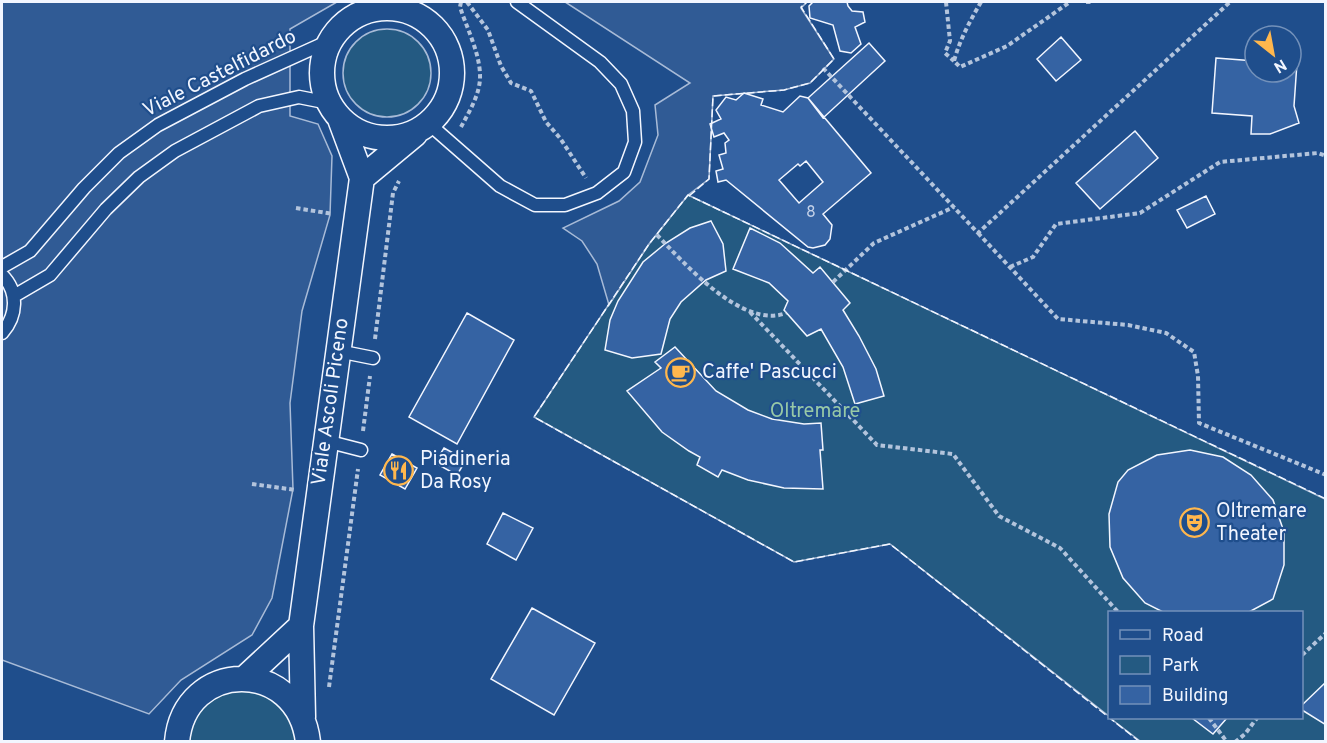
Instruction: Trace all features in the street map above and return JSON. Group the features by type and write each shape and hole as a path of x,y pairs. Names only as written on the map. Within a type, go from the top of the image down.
{"street":[{"path":"363,2 336,33 324,56 321,72 323,88 335,111 356,130 374,137 393,138 411,133 428,123"},
{"path":"362,178 428,123 442,108 451,88 452,67 447,46 430,2"},
{"path":"336,33 360,13 380,8 400,9 420,16 436,29 447,46"},
{"name":"Viale Ascoli Piceno","path":"308,741 303,717 301,626 362,178 335,111"},
{"path":"245,678 301,626"},
{"path":"177,741 178,728 188,708 203,692 223,681 245,678 263,681 280,689 303,717"}],"lane":[{"path":"428,123 500,186 535,205 565,205 597,193 624,172 635,142 633,111 621,84 600,62 518,2"},
{"name":"Viale Castelfidardo","path":"2,267 30,251 84,188 119,153 158,124 336,33"},
{"path":"14,296 50,274 139,177 175,151 259,106 299,97 335,111"},
{"path":"2,275 14,296 13,316 2,333"},
{"path":"338,351 373,358"},
{"path":"326,441 361,450"}],"path":[{"path":"467,2 488,30 501,66 511,83 531,91 546,122 560,138 597,193"},
{"path":"946,2 950,41 945,53 960,67 1007,46 1070,2"},
{"path":"954,61 967,25 981,2"},
{"path":"1086,2 1093,2"},
{"path":"978,233 1230,2"},
{"path":"823,68 1058,318 1128,325 1166,333 1194,352 1198,376 1199,423 1326,476"},
{"path":"1010,267 1033,257 1056,224 1140,213 1220,162 1318,153 1326,156"},
{"path":"833,282 874,243 954,207"},
{"path":"657,235 690,269 717,291 750,312 877,445 953,454 999,516 1059,548 1117,611"},
{"path":"750,312 776,317 786,313"},
{"path":"1303,654 1326,633"},
{"path":"1210,719 1227,741"},
{"path":"1235,741 1245,734 1256,719"}],"green space":[{"path":"387,29 404,33 418,42 427,56 431,73 427,90 418,104 404,113 387,117 370,113 356,104 347,90 343,73 347,56 356,42 370,33"},
{"name":"Oltremare","path":"688,195 1325,499 1325,741 1140,741 1111,719 1303,719 1303,611 1108,611 1108,715 890,544 794,562 534,417 649,244"},
{"path":"229,690 262,691 288,711 298,741 187,742 192,722 200,710"}],"shaded area":[{"path":"2,2 337,2 290,29 290,116 318,124 332,156 330,215 302,311 290,403 293,489 272,598 252,635 181,680 149,714 2,660"},
{"path":"565,2 807,2 801,8 834,59 810,83 784,90 713,96 709,179 688,195 649,244 609,305 597,264 582,241 563,228 619,201 640,182 658,135 655,105 690,83"}],"building":[{"path":"813,2 847,2 852,11 863,12 865,22 855,27 861,44 851,53 840,51 833,25 810,18 809,6"},
{"path":"1061,37 1081,60 1056,81 1037,59"},
{"path":"869,43 885,61 823,118 808,98"},
{"path":"1216,58 1243,60 1243,84 1296,84 1294,106 1299,123 1270,134 1251,134 1252,116 1212,113"},
{"path":"744,93 763,99 761,105 783,112 800,96 808,98 871,173 823,214 832,225 830,239 825,245 808,247 726,180 718,182 716,171 723,169 719,155 726,153 725,143 729,140 724,133 714,137 710,124 721,119 716,110 726,97 736,100","holes":["806,161 823,182 799,203 779,180 798,164 800,166"]},
{"path":"1135,131 1158,158 1100,209 1076,183"},
{"path":"1206,196 1215,214 1187,228 1177,210"},
{"path":"711,221 723,244 726,271 706,280 681,302 670,319 661,354 632,358 605,350 610,320 618,301 643,262 666,243 690,228"},
{"path":"750,228 780,243 813,273 820,267 850,303 843,310 876,369 884,396 855,404 843,367 821,329 807,336 784,310 788,301 769,283 733,269"},
{"path":"467,313 514,340 457,444 409,417"},
{"path":"675,347 716,391 748,410 772,419 804,424 821,423 823,450 820,450 823,489 784,488 748,480 722,470 718,477 697,465 700,457 662,432 627,391 661,368 655,362"},
{"path":"444,448 466,460 457,475 435,463"},
{"name":"Oltremare Theater","path":"1190,450 1223,457 1251,475 1273,500 1284,532 1284,565 1273,599 1251,611 1161,611 1145,603 1123,578 1110,547 1109,514 1118,482 1128,470 1157,455"},
{"name":"Piadineria Da Rosy","path":"392,454 417,468 405,489 380,475"},
{"path":"503,513 533,528 516,560 487,544"},
{"path":"532,608 595,643 554,715 491,679"},
{"path":"1326,682 1326,725 1303,711 1303,704"},
{"path":"1193,719 1226,719 1213,734"}],"fence":[{"path":"689,196 709,179 713,96 784,90 810,83 834,59 801,7 807,2"},
{"path":"1108,717 890,544 794,562 534,417 649,244 688,195 1326,499"},
{"path":"1111,719 1140,742"}],"place":[{"name":"Caffe' Pascucci","path":"681,373"},
{"name":"Piadineria Da Rosy","path":"399,471"},
{"name":"Oltremare Theater","path":"1195,523"}]}
